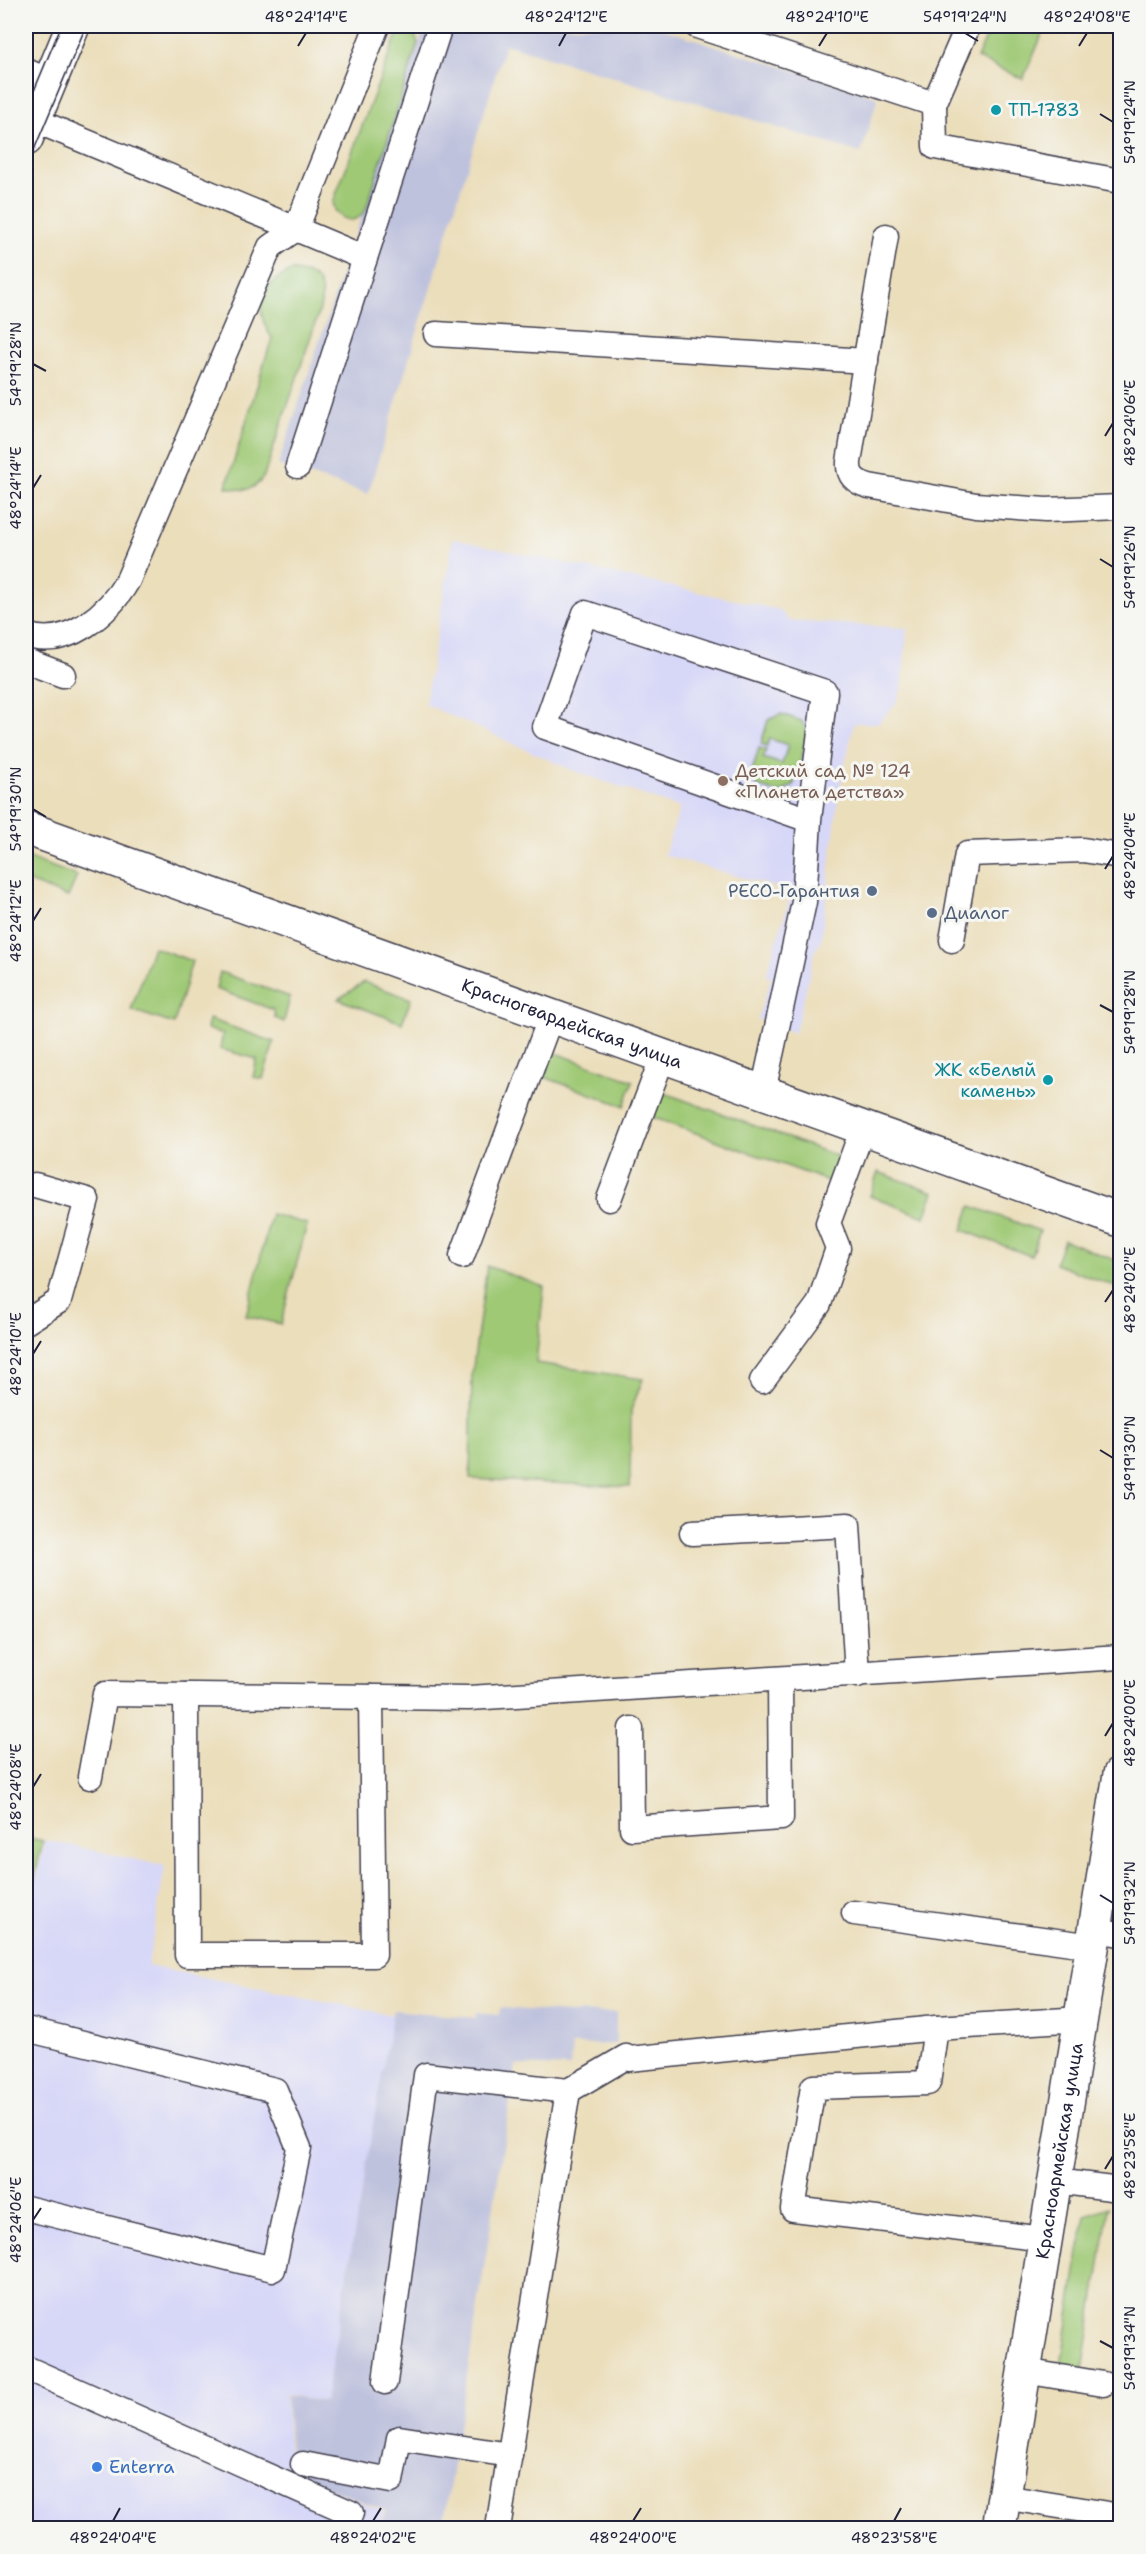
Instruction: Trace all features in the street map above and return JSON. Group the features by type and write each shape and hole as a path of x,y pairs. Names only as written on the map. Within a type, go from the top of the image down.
{"street":[{"path":"30,129 38,76 73,26"},
{"name":"Красногвардейская улица","path":"26,828 1120,1220"},
{"name":"Красноармейская улица","path":"1002,2513 1082,2019 1103,1937 1120,1774"}],"lane":[{"path":"26,635 43,639 68,633 84,626 102,613 118,596 128,580 270,247 296,229 377,26"},
{"path":"298,466 440,26"},
{"path":"697,26 934,104"},
{"path":"968,26 934,104 935,147 1120,181"},
{"path":"30,129 296,229 365,258"},
{"path":"886,236 849,462 851,475 855,481 869,486 976,505 1046,510 1120,507"},
{"path":"436,334 866,361"},
{"path":"763,1092 804,902 809,820 825,692 585,613 545,727 809,820"},
{"path":"26,660 63,675"},
{"path":"952,940 967,854 1083,850 1120,856"},
{"path":"462,1256 551,1016"},
{"path":"609,1199 663,1056"},
{"path":"762,1382 819,1304 838,1248 828,1223 863,1128"},
{"path":"26,1322 59,1301 87,1200 35,1185"},
{"path":"692,1533 848,1525 858,1675"},
{"path":"90,1777 105,1694 469,1698 1120,1657"},
{"path":"631,1729 632,1828 781,1818 780,1679"},
{"path":"186,1695 187,1955 374,1955 371,1697"},
{"path":"854,1913 1103,1937"},
{"path":"385,2382 426,2075 568,2091 626,2057 936,2028 1082,2019"},
{"path":"936,2028 928,2083 813,2087 793,2209 1045,2239"},
{"path":"26,2029 275,2090 299,2148 273,2269 26,2208"},
{"path":"498,2529 568,2091"},
{"path":"1055,2181 1120,2189"},
{"path":"26,2368 351,2514 345,2529"},
{"path":"1024,2371 1103,2384"},
{"path":"303,2464 391,2481 399,2438 510,2455"},
{"path":"1002,2513 1120,2516"}],"shaded area":[{"path":"425,26 653,26 878,97 861,153 505,44 368,494 278,465"},
{"name":"Детский сад № 124 «Планета детства»","path":"453,539 780,610 789,621 907,628 902,688 895,705 878,723 854,723 839,792 821,941 815,951 795,1033 757,1019 772,977 766,975 792,892 664,855 680,808 572,770 425,704"},
{"path":"45,1840 165,1866 148,1966 393,2015 325,2402 285,2394 291,2472 384,2512 377,2528 26,2528 26,1879 36,1881"},
{"path":"500,2008 569,2013 616,2012 616,2044 572,2045 570,2067 516,2065 443,2528 379,2528 386,2511 292,2472 286,2395 325,2402 393,2010 476,2018 476,2013 499,2015"}],"green space":[{"path":"991,26 1046,26 1023,79 977,58"},
{"path":"405,30 414,33 418,43 366,209 356,219 348,220 336,212 333,203 396,37"},
{"path":"292,271 308,274 318,281 322,293 320,309 264,476 252,488 226,487 272,338 262,318 263,299 272,283"},
{"path":"781,714 802,721 809,735 793,786 779,793 757,786 752,771 759,748 766,750 763,758 782,764 788,745 770,739 767,746 761,744 768,720"},
{"path":"26,857 77,876 68,897 26,881"},
{"path":"153,947 192,961 174,1024 131,1010"},
{"path":"220,972 290,997 284,1022 275,1018 274,1010 216,989"},
{"path":"364,982 411,999 402,1023 338,999"},
{"path":"209,1019 274,1042 263,1079 253,1077 257,1059 220,1049 223,1034 207,1029"},
{"path":"553,1052 633,1081 624,1106 544,1077"},
{"path":"662,1092 845,1159 836,1184 652,1117"},
{"path":"878,1172 934,1192 925,1217 870,1196"},
{"path":"971,1206 1040,1231 1031,1256 962,1230"},
{"path":"271,1214 307,1224 281,1324 246,1316"},
{"path":"1064,1240 1120,1262 1119,1288 1055,1264"},
{"path":"487,1266 544,1287 536,1363 643,1379 631,1410 630,1487 470,1479 472,1374"},
{"path":"26,1837 43,1841 34,1880 26,1878"},
{"path":"1109,2207 1082,2376 1060,2372 1085,2215"}],"tram line":[{"path":"26,110 61,26"},
{"path":"26,169 86,26"}],"place":[{"name":"ТП-1783","path":"996,110"},
{"name":"Детский сад № 124 «Планета детства»","path":"723,781"},
{"name":"РЕСО-Гарантия","path":"872,891"},
{"name":"Диалог","path":"932,913"},
{"name":"ЖК «Белый камень»","path":"1048,1080"},
{"name":"Enterra","path":"97,2467"}]}
